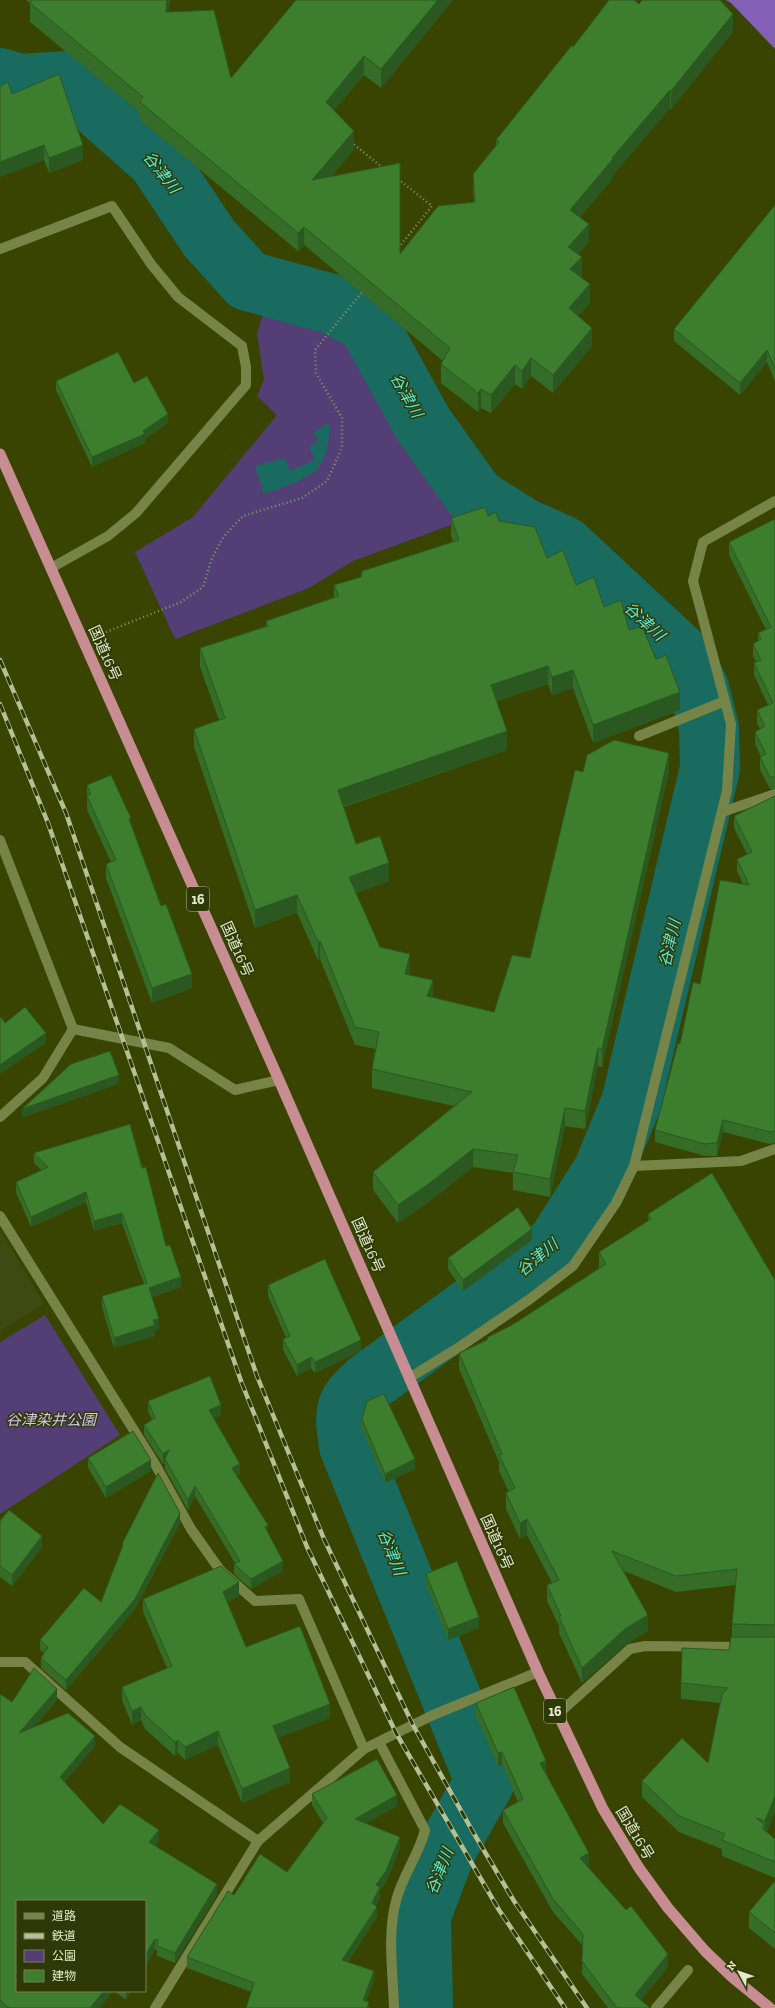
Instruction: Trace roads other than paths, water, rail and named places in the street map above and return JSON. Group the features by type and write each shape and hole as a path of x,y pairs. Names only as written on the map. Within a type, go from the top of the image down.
{"highway":[{"name":"国道16号","path":"0,454 279,1080 557,1715 603,1809 639,1868 668,1908 710,1956 732,1977 770,2008"}],"street":[{"path":"0,249 112,206 151,264 178,297 242,346 246,367 246,385 136,513 108,536 51,568"},
{"path":"408,1375 461,1346 530,1299 573,1266 616,1203 634,1166 727,791 731,724 693,581 703,542 775,501"},
{"path":"639,736 725,701"},
{"path":"722,812 775,794"},
{"path":"0,840 73,1029"},
{"path":"73,1029 169,1048 236,1090 279,1080"},
{"path":"0,1117 43,1078 73,1029"},
{"path":"634,1166 741,1160 775,1149"},
{"path":"0,1216 155,1464 191,1529 220,1570 255,1601 299,1599 364,1750"},
{"path":"557,1715 630,1648 645,1646 752,1647"},
{"path":"0,1662 25,1662 120,1747 258,1841"},
{"path":"155,2008 258,1841 364,1750 433,1714 538,1672"},
{"path":"379,1742 425,1830 422,1841 396,1900 391,1924 394,2008"},
{"path":"656,2008 688,1970"}],"water":[{"path":"329,423 329,440 326,454 321,464 304,478 264,494 255,466 285,458 290,471 315,460 309,446 318,442 314,432"}],"waterway":[{"name":"谷津川","path":"0,78 21,84 68,81 157,160 209,238 248,281 332,304 367,322 423,424 476,498 522,527 564,546 681,655 699,688 709,728 710,768 631,1103 603,1171 556,1245 369,1382 354,1397 347,1410 346,1425 349,1446 485,1781 445,1852 421,1916 423,2008"}],"railway":[{"path":"0,660 66,813 257,1376 324,1539 413,1725 473,1832 514,1901 587,2008"},
{"path":"0,704 48,823 241,1381 307,1547 396,1733 499,1910 565,2008"}],"park label":[{"name":"谷津染井公園","path":"51,1420"}]}
